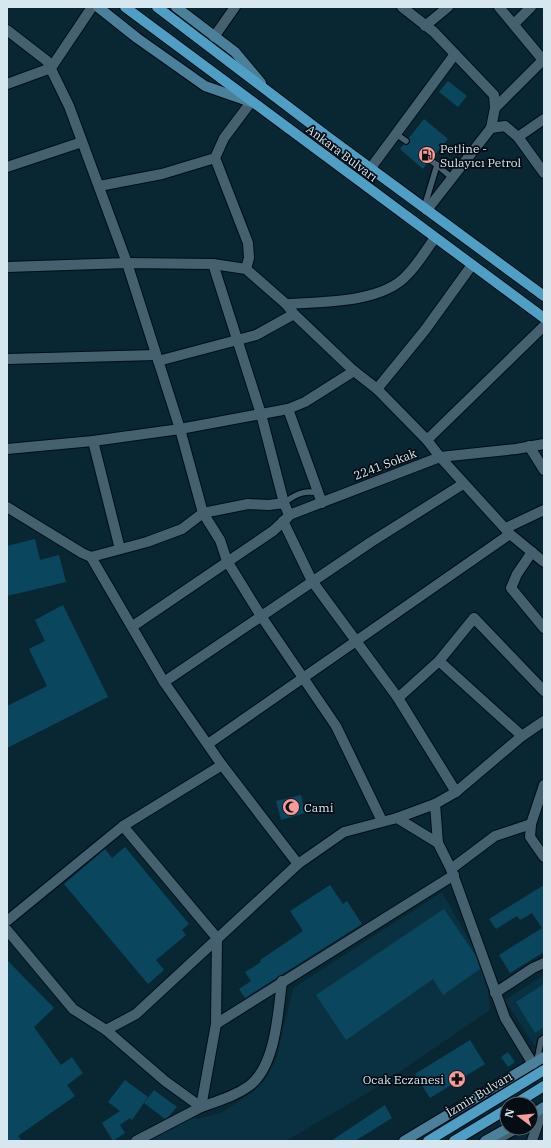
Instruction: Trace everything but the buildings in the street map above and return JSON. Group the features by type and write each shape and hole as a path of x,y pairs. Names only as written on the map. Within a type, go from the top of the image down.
{"main road":[{"path":"98,7 142,41 206,86 251,102"},
{"name":"Ankara Bulvarı","path":"125,7 544,318"},
{"name":"Ankara Bulvarı","path":"157,7 370,168 544,296"},
{"path":"176,7 235,52 266,89"},
{"path":"404,1141 538,1061"},
{"name":"İzmir Bulvarı","path":"428,1141 544,1070"},
{"path":"528,1096 544,1086"},
{"path":"454,1141 499,1114"},
{"path":"485,1141 499,1133"}],"street":[{"path":"7,84 51,68 92,7"},
{"path":"214,37 235,7"},
{"path":"402,7 456,54 494,95 495,108 491,128 426,209"},
{"path":"424,26 448,7"},
{"path":"495,108 543,60 500,7"},
{"path":"514,24 531,7"},
{"path":"7,30 47,61 69,106 127,263 180,430 204,513 220,540 227,561 261,616 336,726 382,822"},
{"path":"370,168 456,54"},
{"path":"246,269 249,258 248,243 215,158 224,138 251,102"},
{"path":"518,137 544,119"},
{"path":"491,128 505,126 518,137 544,173"},
{"path":"7,167 82,142"},
{"path":"99,186 162,174 215,158"},
{"path":"286,304 343,300 367,296 393,285 406,276 435,238"},
{"path":"7,266 127,263 213,264 246,269 286,304 294,314 354,371 377,389 427,440 463,484 508,531 544,562"},
{"path":"213,264 238,338 261,414 284,503 286,518 312,581 398,698 456,792"},
{"path":"377,389 425,330 472,265"},
{"path":"7,359 157,358 202,350 238,338 256,335 294,314"},
{"path":"427,440 544,326"},
{"path":"7,449 94,441 180,430 288,409 305,402 354,371"},
{"path":"288,409 322,503"},
{"path":"94,441 120,549"},
{"name":"2241 Sokak","path":"286,518 440,457 544,444"},
{"path":"529,446 544,470"},
{"path":"164,682 312,581 463,484"},
{"path":"91,557 147,542 182,529 204,513 248,504 268,505 284,503"},
{"path":"7,507 91,557 133,626 164,682 222,765 298,864"},
{"path":"208,744 304,678 508,531 544,510"},
{"path":"133,626 273,531 286,518"},
{"path":"532,552 517,574 511,588 544,628"},
{"path":"398,698 439,661 474,618 544,691"},
{"path":"439,661 522,736"},
{"path":"106,1030 136,1014 298,864 344,832 396,818 435,804 456,792 522,736 544,721"},
{"path":"7,921 123,826 222,765"},
{"path":"544,785 531,824 530,837 544,857"},
{"path":"435,804 438,843 452,872 505,1018 538,1061"},
{"path":"396,818 438,843"},
{"path":"216,1024 452,872 495,836 531,824"},
{"path":"123,826 217,938 216,1024 201,1107"},
{"path":"7,930 73,1009 106,1030 165,1082 201,1107"},
{"path":"495,993 533,968 544,963"},
{"path":"136,1141 201,1107 229,1097 250,1085 265,1067 274,1038 282,982"}],"lane":[{"path":"396,134 406,142"},
{"path":"430,160 452,178"},
{"path":"426,209 437,165"},
{"path":"284,503 295,495 307,490 318,493"},
{"path":"538,1061 542,1040 544,1038"},
{"path":"498,1141 507,1136"}],"shaded area":[{"path":"442,892 486,970 490,1010 379,1086 286,1141 124,1141 183,1112 198,1119 223,1112 252,1092 264,1081 276,1060 293,988"},
{"path":"544,975 544,1047 538,1051 505,1000"}],"place":[{"name":"Petline - Sulayıcı Petrol","path":"427,155"},
{"name":"Cami","path":"291,807"},
{"name":"Ocak Eczanesi","path":"457,1079"}]}
